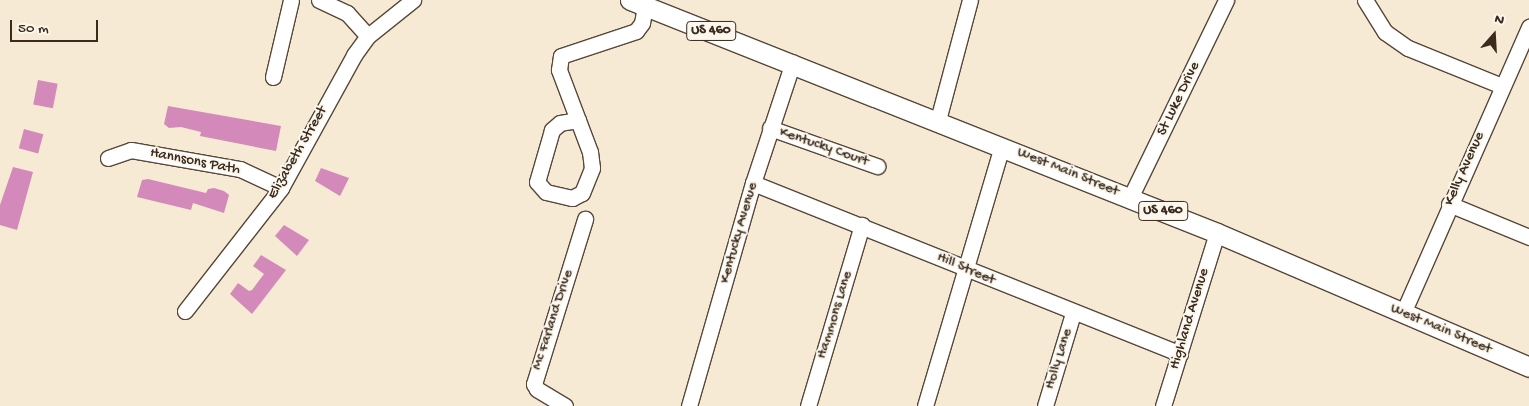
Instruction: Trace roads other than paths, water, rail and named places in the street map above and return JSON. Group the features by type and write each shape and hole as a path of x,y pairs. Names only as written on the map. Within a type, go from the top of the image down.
{"main road":[{"name":"West Main Street","path":"637,3 793,62 1217,233 1529,367"}],"street":[{"path":"273,77 291,0"},
{"path":"319,0 347,14 368,36"},
{"name":"Elizabeth Street","path":"185,311 281,188 344,69 368,36 413,0"},
{"path":"938,120 970,0"},
{"name":"St Luke Drive","path":"1130,198 1226,0"},
{"path":"1365,0 1385,32 1408,48 1502,86"},
{"path":"578,120 560,123 552,130 538,182 546,192 572,198 582,194 592,168 590,152 578,120 559,70 561,56 636,31 642,23 637,3"},
{"name":"Kelly Avenue","path":"1403,313 1449,204 1529,27"},
{"name":"Kentucky Avenue","path":"689,406 753,183 793,62"},
{"name":"Kentucky Court","path":"770,128 878,166"},
{"path":"925,406 1002,146"},
{"name":"Hannsons Path","path":"108,158 131,150 150,153 240,169 281,188"},
{"name":"Hill Street","path":"753,183 862,225 1073,313 1180,354"},
{"path":"1449,204 1529,237"},
{"name":"Mc Farland Drive","path":"565,406 537,389 534,384 585,219"},
{"name":"Hammons Lane","path":"808,406 862,225"},
{"name":"Highland Avenue","path":"1163,406 1217,233"},
{"name":"Holly Lane","path":"1045,406 1073,313"}]}
